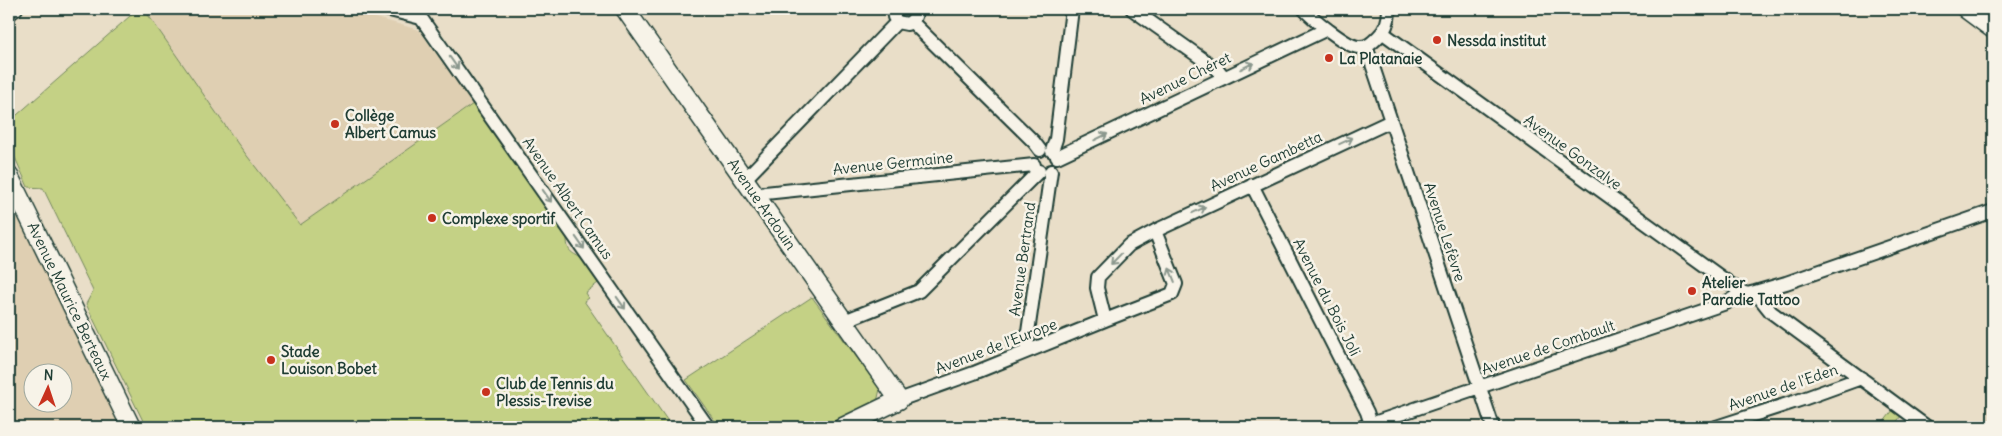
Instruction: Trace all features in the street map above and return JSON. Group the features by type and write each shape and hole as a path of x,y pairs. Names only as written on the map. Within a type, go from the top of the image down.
{"street":[{"path":"9,14 16,9"},
{"name":"Avenue Albert Camus","path":"386,9 421,18 708,427"},
{"name":"Avenue Ardouin","path":"625,9 899,400"},
{"path":"895,9 894,17 897,22 907,24 912,22 916,16 914,9"},
{"path":"1050,153 1056,139 1072,9"},
{"path":"1132,9 1218,70 1224,77"},
{"path":"1304,9 1313,19 1356,47 1366,46 1382,33 1389,20 1389,9"},
{"path":"1966,9 1993,29"},
{"path":"745,179 897,22"},
{"path":"844,321 919,291 1041,169 1056,165 1050,153 1034,142 912,22"},
{"name":"Avenue Chéret","path":"1050,153 1224,77 1327,29"},
{"name":"Avenue Gonzalve","path":"1382,33 1747,292 1771,312 1927,427"},
{"name":"Avenue Lefèvre","path":"1366,46 1492,427"},
{"name":"Avenue Gambetta","path":"1105,320 1097,288 1098,277 1129,245 1252,185 1391,121"},
{"path":"1041,169 1034,156 1050,153"},
{"name":"Avenue Germaine","path":"758,198 765,193 1041,169"},
{"name":"Avenue Bertrand","path":"1028,350 1041,169"},
{"name":"Avenue Maurice Berteaux","path":"9,176 132,427"},
{"name":"Avenue du Bois Joli","path":"1252,185 1369,426"},
{"name":"Avenue de Combault","path":"1369,426 1726,304 1735,297 1747,292 1993,211"},
{"name":"Avenue de l'Europe","path":"899,400 974,373 1172,294 1176,284 1155,231"},
{"name":"Avenue de l'Eden","path":"1719,427 1861,378"},
{"path":"843,427 899,400"}],"shaded area":[{"name":"Collège Albert Camus","path":"144,9 342,9 419,30 473,104 300,226 238,144"},
{"path":"9,200 120,427 9,427"}],"green space":[{"name":"Complexe sportif","path":"138,9 144,9 238,144 300,225 473,104 567,238 569,250 587,264 598,283 585,293 588,298 584,301 672,427 146,427 86,304 93,291 43,188 28,187 9,144 9,122"},
{"path":"812,297 880,389 877,402 824,427 719,427 686,380"},
{"path":"1893,410 1901,416 1893,427 1880,427"}],"place":[{"name":"Nessda institut","path":"1437,40"},
{"name":"La Platanaie","path":"1329,58"},
{"name":"Collège Albert Camus","path":"335,124"},
{"name":"Complexe sportif","path":"432,218"},
{"name":"Atelier Paradie Tattoo","path":"1692,291"},
{"name":"Stade Louison Bobet","path":"271,360"},
{"name":"Club de Tennis du Plessis-Trevise","path":"486,392"}]}
